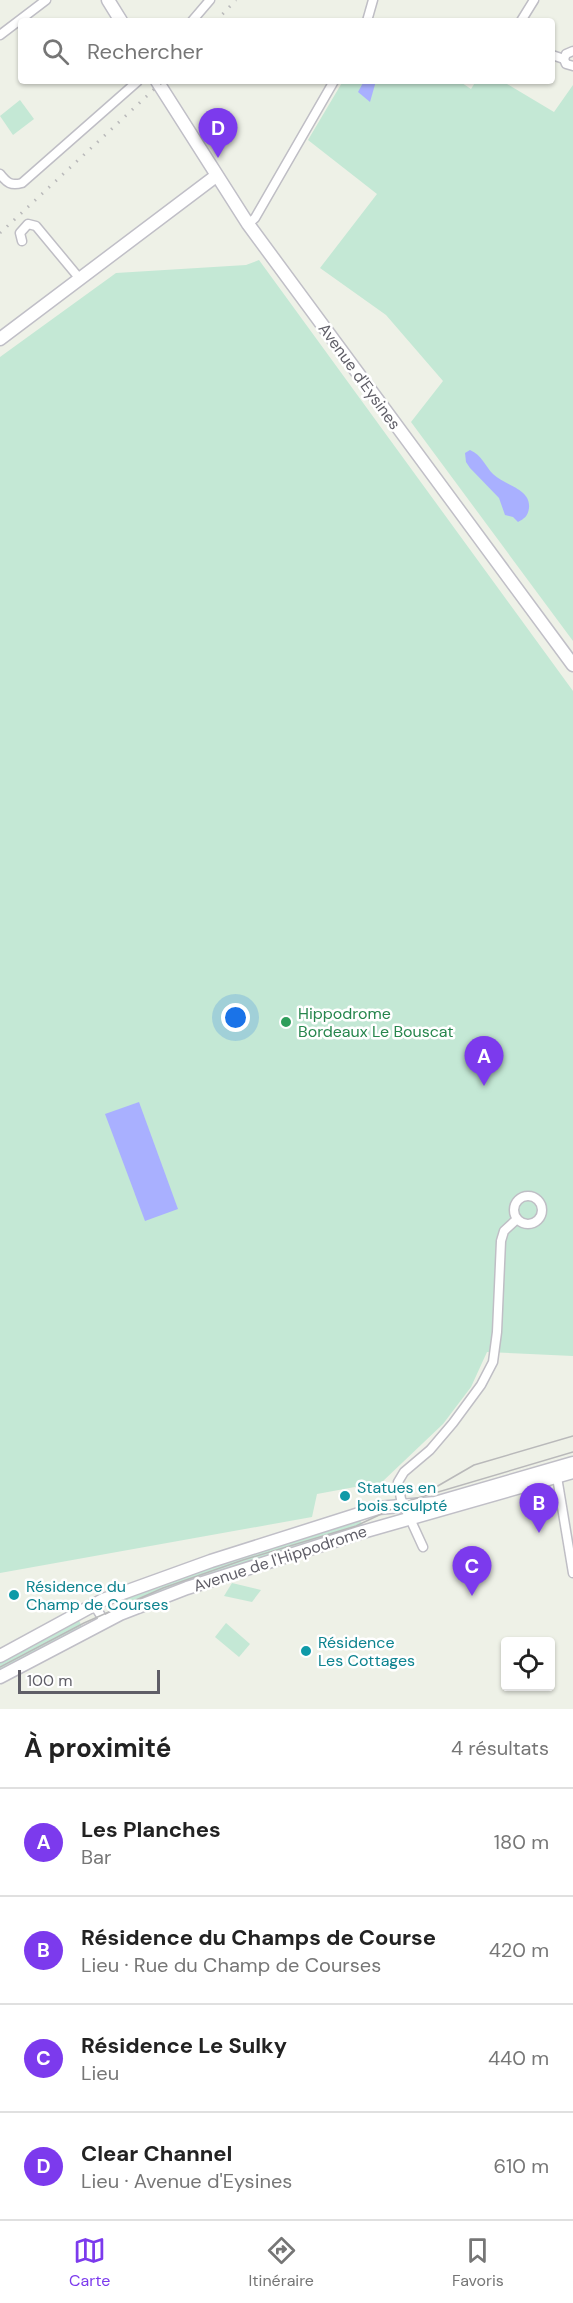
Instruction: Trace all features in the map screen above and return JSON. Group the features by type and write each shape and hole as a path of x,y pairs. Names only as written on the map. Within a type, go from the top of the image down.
{"street":[{"path":"22,18 46,0"},
{"path":"108,0 119,18"},
{"path":"195,18 210,0"},
{"path":"368,18 374,0"},
{"path":"523,18 534,0"},
{"path":"0,35 18,21"},
{"path":"564,59 566,54 573,51"},
{"path":"555,56 573,66"},
{"path":"0,174 7,183 15,185 22,183 135,84"},
{"name":"Avenue d'Eysines","path":"159,84 248,224 573,665"},
{"path":"248,224 255,218 332,84"},
{"path":"0,339 216,176"},
{"path":"22,241 20,233 28,224 36,226 80,279"},
{"path":"423,1547 398,1490 399,1479 436,1443 469,1403 493,1362 497,1332 501,1241 504,1232 517,1220"},
{"path":"573,1465 559,1472 557,1477 573,1573"},
{"name":"Avenue de l'Hippodrome","path":"0,1656 94,1605 231,1555 378,1508 445,1500 544,1471 573,1465"},
{"path":"544,1471 557,1477"},
{"name":"Avenue de l'Hippodrome","path":"0,1677 105,1622 216,1577 573,1472"},
{"path":"94,1605 105,1622"}],"green space":[{"path":"341,84 464,84 471,89 474,84 507,84 554,112 573,85 573,641 411,422 443,381 386,315 320,268 377,194 308,140"},
{"path":"20,100 34,119 13,135 0,116"},
{"name":"Hippodrome Bordeaux Le Bouscat","path":"259,260 573,691 573,1356 487,1352 471,1387 443,1424 382,1482 317,1494 312,1517 0,1573 0,357 116,273 246,265"},
{"path":"359,1518 363,1526 211,1574 121,1608 117,1599 150,1586"},
{"path":"232,1583 261,1590 252,1602 224,1596"},
{"path":"78,1618 82,1627 0,1670 0,1659"},
{"path":"226,1623 250,1644 239,1657 215,1637"}],"water":[{"path":"362,84 375,84 370,102 358,92"},
{"path":"470,450 493,474 526,496 529,508 524,518 518,522 513,517 505,515 499,498 466,462 465,453"},
{"path":"139,1102 178,1209 145,1221 105,1114"}],"tram line":[{"path":"436,1487 474,1465 573,1436"},
{"path":"0,1667 84,1623 163,1588 243,1560 356,1526 411,1500 573,1452"}],"railway":[{"path":"219,18 236,0"},
{"path":"0,233 160,84"}],"place":[{"name":"Clear Channel","path":"218,158"},
{"name":"Hippodrome Bordeaux Le Bouscat","path":"286,1022"},
{"name":"Les Planches","path":"484,1086"},
{"name":"Statues en bois sculpté","path":"345,1496"},
{"name":"Résidence du Champs de Course","path":"539,1533"},
{"name":"Résidence du Champ de Courses","path":"14,1595"},
{"name":"Résidence Le Sulky","path":"472,1596"},
{"name":"Résidence Les Cottages","path":"306,1651"}]}
